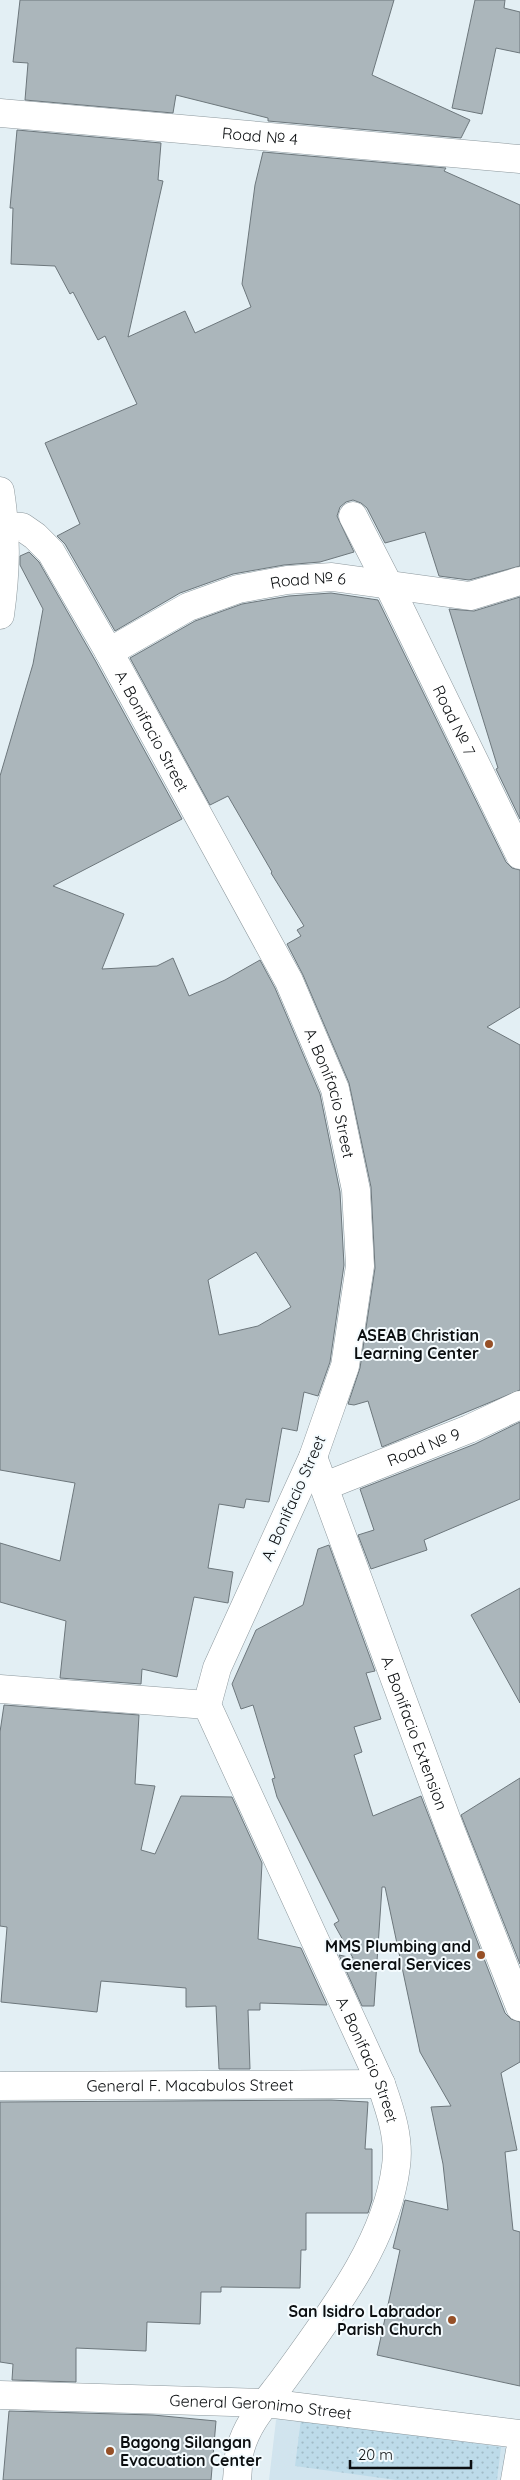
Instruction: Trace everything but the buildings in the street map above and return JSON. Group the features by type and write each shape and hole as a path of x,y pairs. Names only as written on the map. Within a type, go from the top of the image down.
{"street":[{"name":"Road № 4","path":"0,112 520,159"},
{"path":"0,491 6,526 6,575 0,616"},
{"name":"Road № 7","path":"353,516 520,855"},
{"name":"A. Bonifacio Street","path":"6,526 22,527 35,536 51,552 109,652 290,982 335,1089 356,1190 360,1266 345,1366 313,1457 216,1668 206,1705 381,2084 393,2119 396,2164 384,2218 357,2271 286,2377 250,2423 240,2450 237,2480"},
{"name":"Road № 6","path":"109,652 188,607 238,589 287,580 332,577 470,596 520,582"},
{"name":"Road № 9","path":"325,1486 469,1429 520,1404"},
{"name":"A. Bonifacio Extension","path":"313,1457 449,1826 520,2007"},
{"path":"0,1689 206,1705"},
{"name":"General F. Macabulos Street","path":"0,2086 381,2084"},
{"name":"General Geronimo Street","path":"0,2395 266,2402 520,2434"}],"shaded area":[{"path":"278,2403 514,2448 507,2480 269,2480"},
{"path":"301,2419 501,2447 497,2480 396,2480 295,2466"}],"place":[{"name":"ASEAB Christian Learning Center","path":"489,1344"},
{"name":"MMS Plumbing and General Services","path":"481,1955"},
{"name":"San Isidro Labrador Parish Church","path":"452,2320"},
{"name":"Bagong Silangan Evacuation Center","path":"110,2451"}]}
